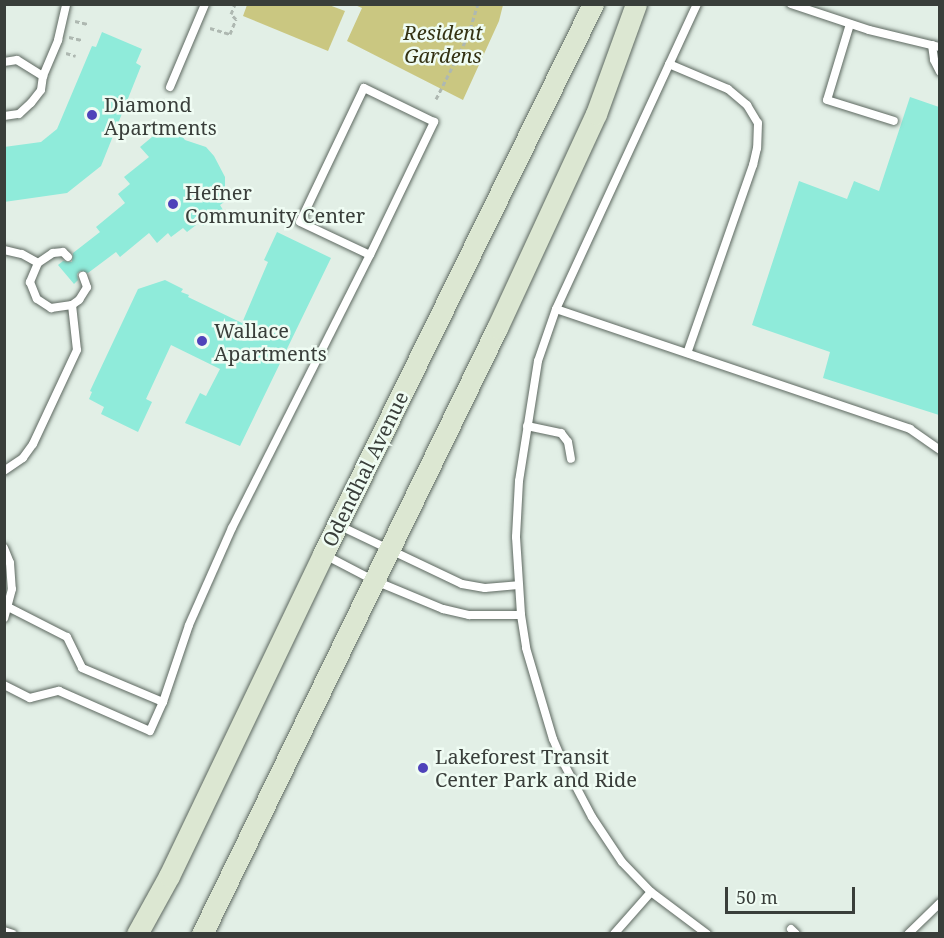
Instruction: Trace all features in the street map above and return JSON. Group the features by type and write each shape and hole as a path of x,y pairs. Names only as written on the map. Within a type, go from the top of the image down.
{"street":[{"name":"Odendhal Avenue","path":"137,933 169,876 323,554 593,4"},
{"path":"202,933 497,328 596,114 636,4"}],"lane":[{"path":"4,116 19,114 32,103 40,90 43,76 58,40 66,4"},
{"path":"170,87 206,4"},
{"path":"697,4 555,309 538,361 519,481 516,537 520,615 526,648 553,739 563,762 592,817 622,862 651,892 707,933"},
{"path":"791,4 850,24 936,46 934,60 939,72"},
{"path":"850,24 827,100 894,122"},
{"path":"4,62 17,60 43,76"},
{"path":"669,64 728,89 747,105 758,123 757,148 753,165 687,353"},
{"path":"4,685 30,698 59,691 150,731 163,702 189,624 232,528 370,255 434,122 364,88 300,222 370,255"},
{"path":"4,250 22,254 38,263"},
{"path":"68,257 63,252 53,253 38,263 30,282 38,299 51,308 72,306 87,287 84,276"},
{"path":"4,471 23,458 33,444 74,360 77,350 72,306"},
{"path":"555,309 910,429 939,450"},
{"path":"527,426 561,433 568,442 572,459"},
{"path":"338,525 462,584 485,588 518,585"},
{"path":"4,548 10,563 12,589 4,618"},
{"path":"323,554 373,580 425,602 468,615 520,615"},
{"path":"8,607 67,638 82,668 163,702"},
{"path":"614,933 651,892"},
{"path":"908,933 939,903"},
{"path":"4,931 14,933"}],"path":[{"path":"210,28 230,34 236,19 231,14 235,4"},
{"path":"436,99 468,36 478,4"}],"green space":[{"path":"247,5 329,5 345,11 328,51 243,16"},
{"name":"Resident Gardens","path":"355,5 503,5 499,21 463,100 347,41 362,8"}],"building":[{"name":"Diamond Apartments","path":"102,32 142,49 136,63 141,66 101,166 67,193 4,202 4,147 41,142 57,129 92,46 96,47"},
{"path":"910,97 939,107 939,415 823,378 830,352 752,325 799,181 847,199 854,181 879,191"},
{"name":"Hefner Community Center","path":"170,122 185,140 206,147 214,156 225,177 225,188 231,197 220,205 223,210 203,226 200,222 187,232 183,228 171,237 168,233 157,243 149,233 120,257 116,252 88,273 80,271 77,274 78,280 74,284 58,265 63,261 72,262 73,253 100,232 96,227 125,203 118,194 130,184 124,177 149,157 140,147"},
{"name":"Wallace Apartments","path":"277,232 331,258 240,446 185,423 200,393 206,396 220,369 171,345 146,399 152,402 138,432 101,414 104,407 89,399 92,392 90,391 138,289 165,280 183,289 181,292 189,295 188,297 242,323 268,262 264,260"}],"place":[{"name":"Diamond Apartments","path":"92,115"},
{"name":"Hefner Community Center","path":"173,204"},
{"name":"Wallace Apartments","path":"202,341"},
{"name":"Lakeforest Transit Center Park and Ride","path":"423,768"}]}
